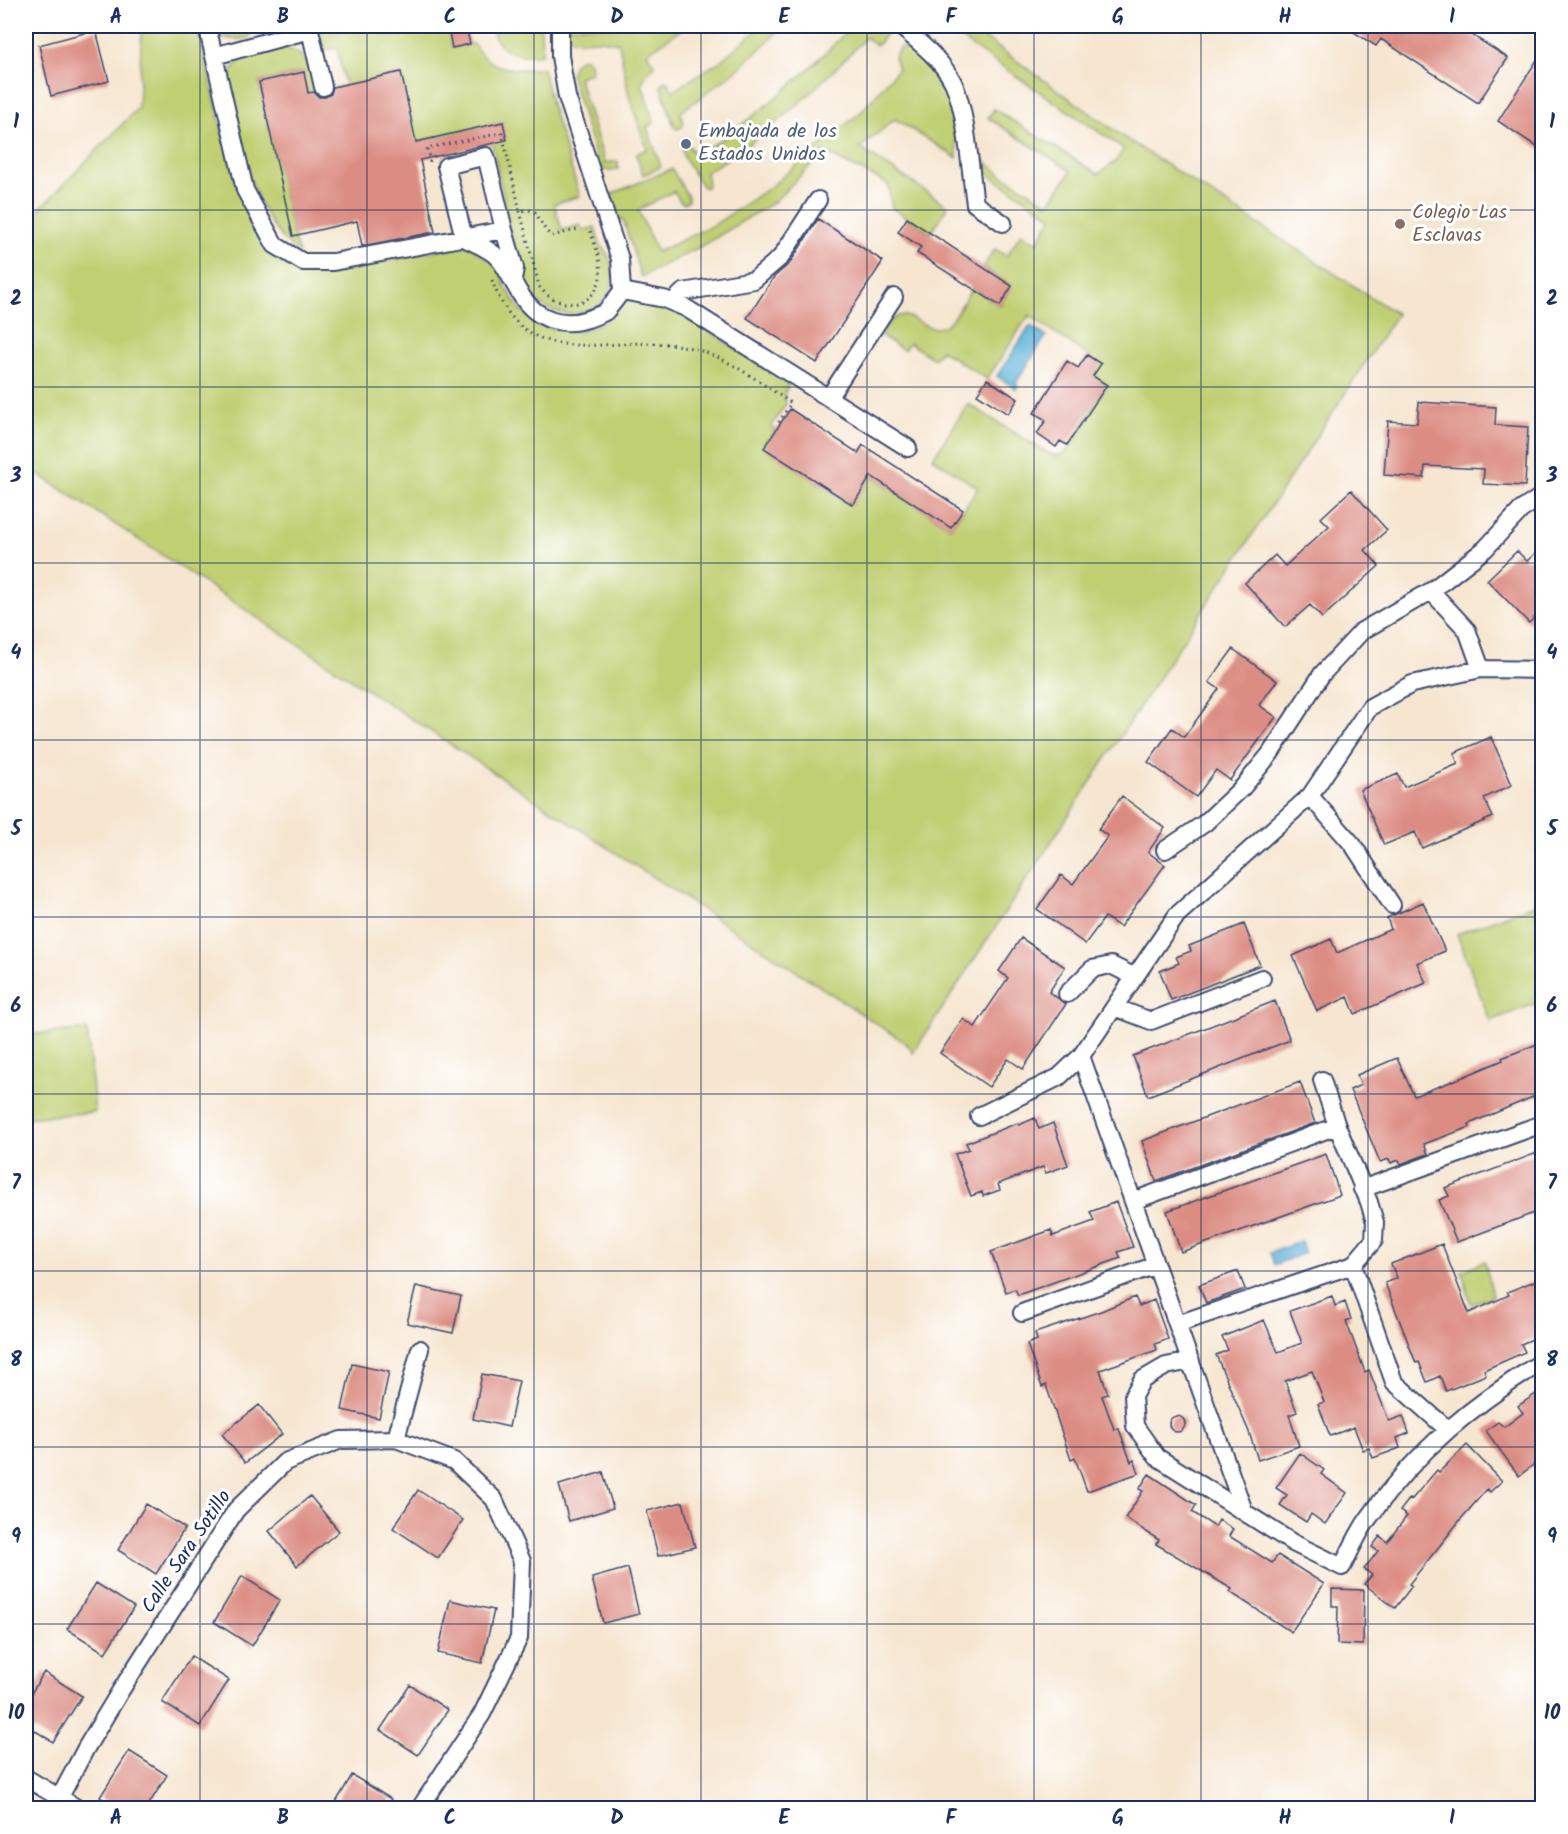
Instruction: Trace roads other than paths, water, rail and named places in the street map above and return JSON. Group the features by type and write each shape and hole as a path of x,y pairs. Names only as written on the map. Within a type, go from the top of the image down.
{"street":[{"path":"207,26 245,190 275,245 303,262 333,262 504,230"},
{"path":"513,279 515,268 486,156 446,166 464,238 489,251 500,260 524,299 541,315 556,322 574,323 604,313 622,291 620,259 567,97 560,56 560,26"},
{"path":"900,26 938,60 953,83 963,116 975,204 1004,223"},
{"path":"214,56 310,30 323,87"},
{"path":"673,302 683,291 754,280 781,256 818,200"},
{"path":"622,291 673,302 687,308 908,448"},
{"path":"829,397 894,297"},
{"path":"1165,850 1205,823 1243,787 1270,754 1322,674 1362,631 1431,591 1485,549 1521,510 1542,496"},
{"path":"1431,591 1467,630 1481,669"},
{"path":"979,1116 1059,1077 1081,1056 1177,915 1310,796 1370,707 1412,684 1481,669 1542,670"},
{"path":"1310,796 1353,845 1392,905"},
{"path":"1067,994 1092,969 1111,965 1135,977"},
{"path":"1114,1007 1151,1021 1262,978"},
{"path":"1081,1056 1244,1511"},
{"path":"1177,1324 1353,1265 1374,1240 1375,1222 1337,1126 1322,1080"},
{"path":"1362,1190 1542,1124"},
{"path":"1133,1202 1337,1126"},
{"path":"1022,1313 1156,1265"},
{"path":"1353,1265 1394,1382 1447,1429"},
{"path":"396,1439 420,1349"},
{"path":"1191,1361 1166,1365 1142,1380 1133,1396 1135,1426 1157,1457 1293,1543 1342,1567 1370,1516 1419,1457 1447,1429 1542,1362"},
{"name":"Calle Sara Sotillo","path":"60,1797 115,1700 236,1510 285,1462 341,1440 396,1439 454,1461 494,1499 522,1561 519,1638 482,1714 420,1809"},
{"path":"26,1778 77,1809"}],"water":[{"path":"1030,326 1046,336 1016,383 1018,386 1016,389 997,376"},
{"path":"1301,1241 1305,1253 1274,1265 1270,1253"}],"place":[{"name":"Embajada de los Estados Unidos","path":"686,144"},
{"name":"Colegio Las Esclavas","path":"1400,224"}]}
